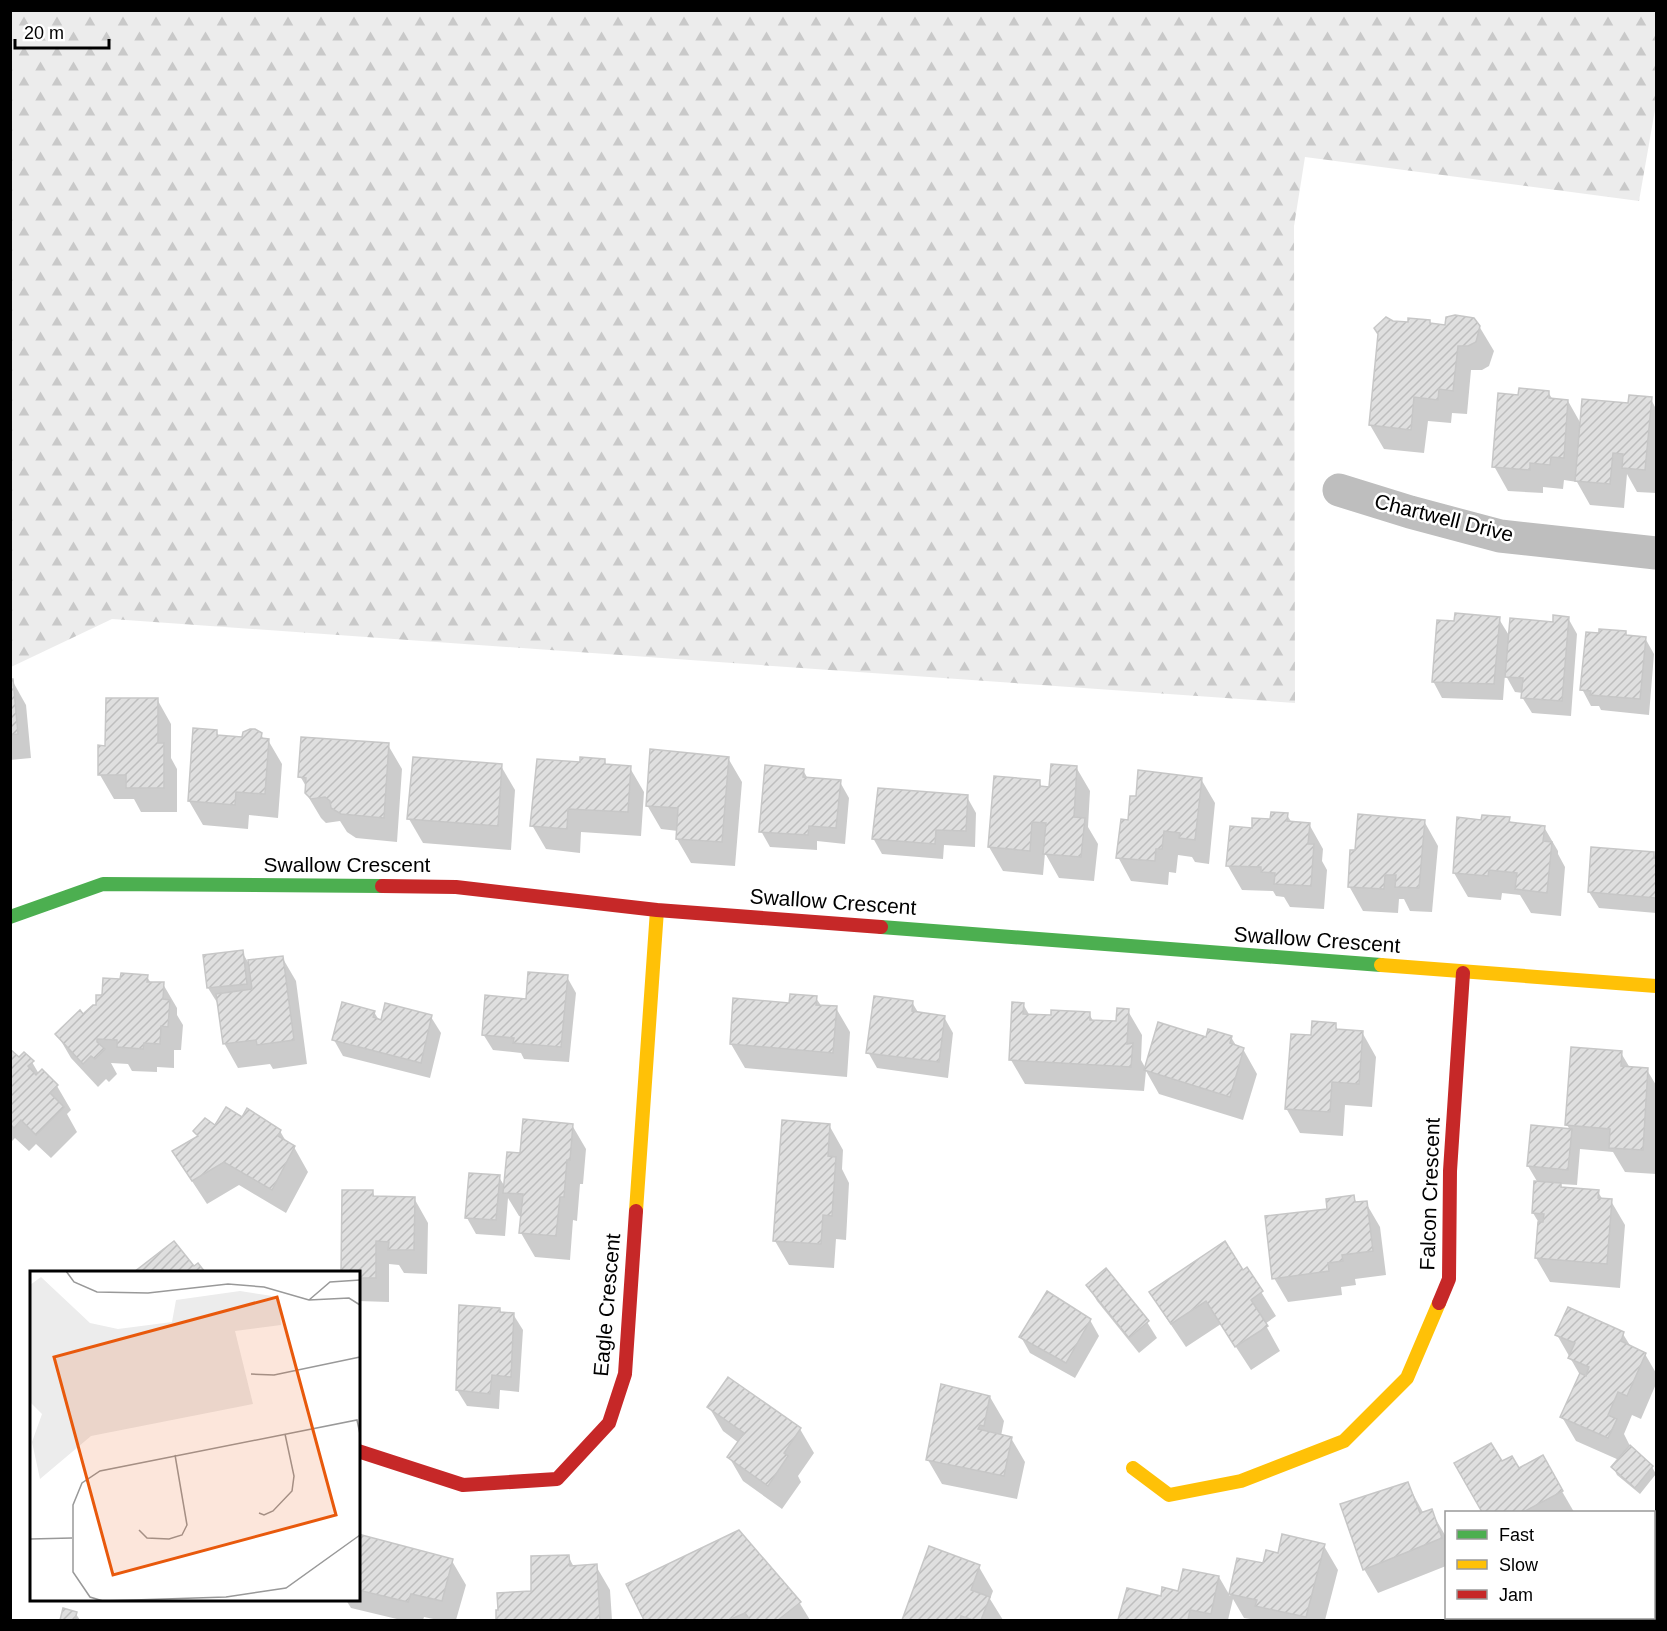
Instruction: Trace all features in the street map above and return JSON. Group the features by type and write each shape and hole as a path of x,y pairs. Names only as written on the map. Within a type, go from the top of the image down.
{"street":[{"name":"Chartwell Drive","path":"1340,490 1410,512 1500,536 1656,553"},
{"name":"Swallow Crescent","path":"10,917 103,884 456,887 657,910 1656,986"},
{"name":"Eagle Crescent","path":"360,1452 463,1485 557,1479 609,1423 625,1374 657,910"},
{"name":"Falcon Crescent","path":"1134,1468 1169,1496 1241,1481 1344,1441 1407,1378 1449,1279 1450,1171 1463,973"}],"green space":[{"path":"11,10 1656,11 1656,104 1639,201 1305,157 1294,226 1295,703 112,619 11,667"}],"building":[{"path":"1455,315 1474,318 1480,326 1476,342 1468,346 1458,346 1453,391 1439,389 1438,400 1414,397 1411,430 1369,425 1378,334 1374,328 1386,317 1393,321 1408,322 1408,318 1430,320 1430,323 1445,325 1446,317"},
{"path":"1519,388 1549,391 1549,398 1568,400 1564,458 1551,457 1550,465 1530,463 1530,470 1492,467 1498,393 1518,395"},
{"path":"1629,395 1652,397 1645,470 1622,468 1623,454 1613,453 1610,484 1575,481 1582,399 1628,403"},
{"path":"1455,613 1500,617 1494,684 1432,682 1437,620 1454,621"},
{"path":"1553,615 1569,617 1562,701 1521,698 1523,678 1505,677 1510,618 1553,622"},
{"path":"1599,629 1626,631 1626,635 1646,637 1640,699 1590,695 1591,691 1580,690 1586,632 1599,633"},
{"path":"10,679 13,679 18,734 10,735"},
{"path":"106,698 158,698 158,743 164,743 164,788 126,788 126,775 98,775 98,745 105,746"},
{"path":"193,728 217,730 217,735 242,737 243,732 255,729 262,733 261,738 269,739 265,794 236,792 235,805 188,801"},
{"path":"301,737 389,743 384,818 341,814 331,808 330,801 325,797 311,799 305,793 306,778 298,777"},
{"path":"650,749 729,757 722,842 676,839 678,808 646,806"},
{"path":"413,757 502,764 498,826 407,819"},
{"path":"580,757 605,759 605,764 631,766 628,812 568,809 567,829 530,826 537,759 580,762"},
{"path":"1051,764 1077,766 1074,817 1085,818 1081,857 1043,854 1046,823 1032,822 1030,851 988,847 994,776 1040,780 1040,786 1049,787"},
{"path":"765,765 804,769 803,777 841,780 836,828 809,826 808,835 759,832"},
{"path":"1138,770 1202,778 1195,840 1179,838 1180,833 1164,831 1162,849 1156,849 1155,861 1116,858 1121,819 1128,820 1130,796 1136,796"},
{"path":"878,788 968,795 966,831 936,830 935,844 872,839"},
{"path":"1271,812 1288,813 1287,821 1310,823 1308,844 1314,844 1311,886 1274,884 1275,873 1261,872 1261,867 1226,866 1230,826 1252,828 1252,818 1270,819"},
{"path":"1358,814 1425,820 1419,888 1395,887 1396,875 1385,875 1384,889 1348,887 1350,850 1355,850"},
{"path":"1482,815 1510,817 1509,822 1545,826 1543,841 1552,842 1547,893 1515,889 1517,873 1489,870 1488,876 1453,873 1457,817 1481,820"},
{"path":"1591,847 1654,852 1656,898 1588,892"},
{"path":"243,950 247,984 207,988 203,955"},
{"path":"283,956 294,1040 257,1045 256,1040 223,1044 216,994 252,989 248,960"},
{"path":"528,972 568,975 561,1047 513,1043 514,1038 482,1035 485,995 526,999"},
{"path":"121,973 148,975 147,982 164,982 163,999 170,1000 168,1027 161,1026 160,1044 144,1043 143,1049 117,1047 117,1040 97,1039 97,1042 105,1049 95,1059 91,1056 83,1064 55,1034 80,1010 83,1014 96,1005 96,995 102,995 103,978 120,979"},
{"path":"790,994 817,996 816,1005 837,1006 833,1053 730,1044 733,998 789,1003"},
{"path":"874,996 913,1001 912,1011 945,1016 939,1062 866,1053"},
{"path":"342,1002 375,1011 373,1017 381,1020 385,1003 432,1015 421,1063 332,1040"},
{"path":"1012,1002 1024,1003 1023,1014 1051,1015 1051,1010 1090,1012 1090,1020 1116,1021 1117,1008 1129,1009 1127,1044 1133,1043 1131,1067 1009,1060"},
{"path":"1312,1021 1336,1023 1336,1029 1363,1031 1359,1084 1332,1082 1330,1112 1285,1109 1291,1034 1311,1035"},
{"path":"1158,1022 1206,1037 1208,1029 1232,1036 1230,1043 1244,1048 1230,1097 1144,1070"},
{"path":"1571,1047 1622,1051 1621,1066 1648,1068 1643,1150 1609,1148 1610,1129 1565,1125"},
{"path":"10,1049 19,1057 24,1052 34,1061 28,1066 36,1075 42,1069 58,1085 50,1093 64,1107 36,1135 21,1120 14,1128 10,1124"},
{"path":"226,1107 242,1117 247,1108 281,1130 278,1136 295,1146 272,1190 224,1162 192,1181 172,1151 198,1136 193,1131 205,1118 215,1125"},
{"path":"523,1119 573,1124 570,1160 567,1160 564,1197 560,1197 556,1236 519,1233 523,1194 503,1193 507,1152 520,1153"},
{"path":"782,1120 830,1124 828,1156 836,1157 832,1216 823,1215 821,1244 773,1241"},
{"path":"1531,1125 1572,1129 1568,1170 1527,1166"},
{"path":"469,1173 500,1175 496,1220 465,1218"},
{"path":"1534,1181 1561,1183 1561,1187 1599,1190 1598,1198 1612,1199 1607,1264 1535,1258 1538,1222 1543,1222 1544,1214 1532,1213"},
{"path":"342,1190 373,1190 373,1196 415,1197 414,1250 388,1250 389,1242 376,1241 376,1278 360,1278 360,1271 341,1271"},
{"path":"1354,1195 1355,1202 1367,1201 1373,1251 1342,1255 1343,1261 1328,1263 1329,1271 1272,1279 1265,1216 1327,1209 1326,1199"},
{"path":"174,1241 194,1266 198,1263 204,1271 135,1271"},
{"path":"1225,1241 1243,1270 1247,1267 1263,1291 1251,1300 1268,1326 1235,1347 1206,1301 1171,1324 1149,1292"},
{"path":"1106,1268 1149,1321 1129,1338 1086,1285"},
{"path":"1047,1291 1091,1319 1066,1363 1019,1337"},
{"path":"459,1305 500,1308 500,1312 514,1313 511,1377 492,1375 490,1394 456,1390"},
{"path":"1568,1307 1624,1332 1621,1341 1646,1353 1627,1396 1618,1392 1608,1415 1617,1419 1608,1438 1560,1417 1580,1373 1586,1376 1589,1367 1568,1358 1575,1343 1555,1335"},
{"path":"728,1377 801,1428 784,1453 788,1456 768,1486 727,1457 744,1433 707,1407"},
{"path":"941,1384 990,1396 984,1426 980,1425 978,1429 1012,1437 1004,1476 926,1460"},
{"path":"1491,1443 1502,1461 1512,1456 1519,1468 1543,1455 1563,1491 1525,1511 1481,1511 1454,1463"},
{"path":"1630,1445 1653,1466 1635,1488 1611,1467"},
{"path":"1408,1482 1420,1513 1432,1509 1442,1538 1363,1570 1340,1504"},
{"path":"739,1530 801,1602 778,1620 750,1620 745,1613 729,1620 644,1620 626,1584"},
{"path":"1282,1534 1325,1544 1306,1617 1255,1606 1257,1600 1229,1594 1237,1558 1263,1563 1266,1550 1278,1553"},
{"path":"360,1535 453,1559 442,1601 411,1594 408,1602 360,1590"},
{"path":"929,1546 980,1565 971,1590 990,1597 981,1620 961,1616 960,1620 902,1620"},
{"path":"569,1555 570,1566 597,1564 600,1620 496,1620 497,1593 531,1591 531,1556"},
{"path":"1183,1569 1219,1576 1211,1614 1190,1610 1188,1620 1118,1620 1127,1588 1161,1596 1162,1587 1178,1591"},
{"path":"63,1608 77,1612 75,1619 81,1620 60,1620"}],"traffic: fast":[{"path":"10,917 103,884 382,886"},
{"path":"881,927 1381,965"}],"traffic: slow":[{"path":"636,1211 657,910"},
{"path":"1381,965 1656,986"},
{"path":"1133,1468 1169,1495 1241,1481 1344,1441 1407,1378 1439,1303"}],"traffic: jam":[{"path":"382,886 456,887 657,910 881,927"},
{"path":"1439,1303 1449,1279 1450,1171 1463,973"},
{"path":"360,1452 463,1485 557,1479 609,1423 625,1374 636,1211"}]}
